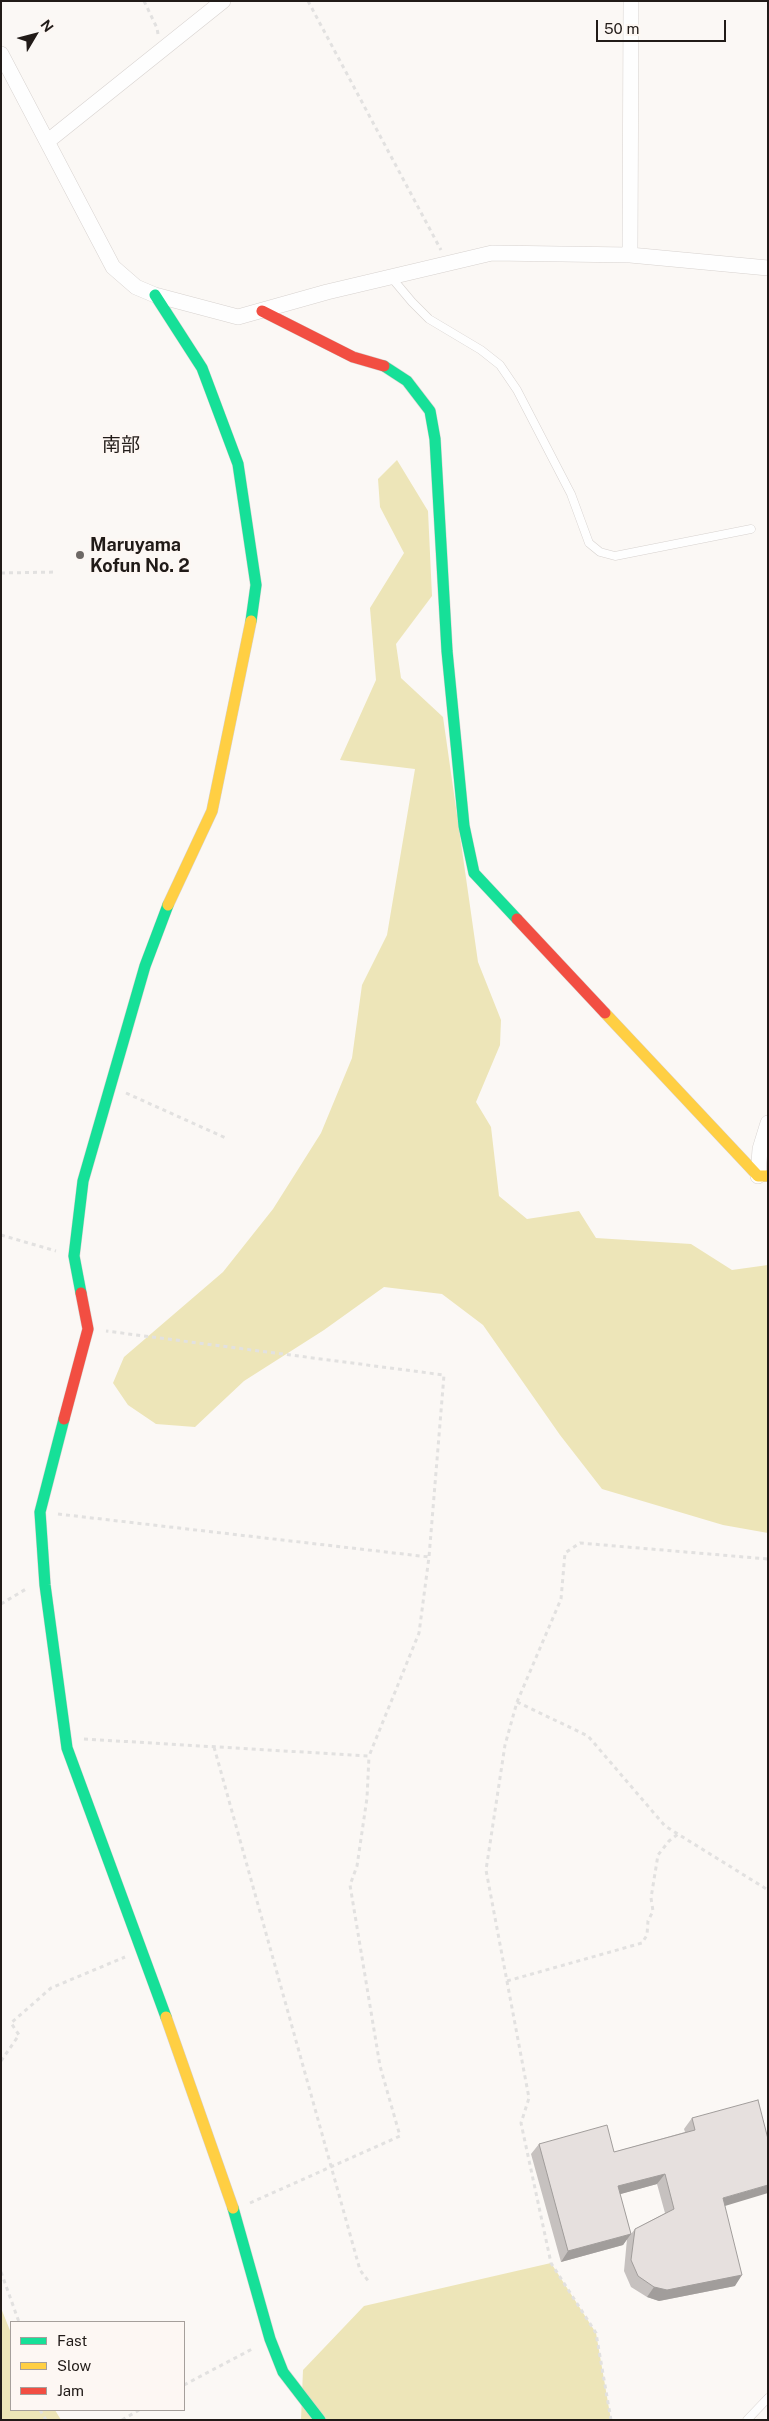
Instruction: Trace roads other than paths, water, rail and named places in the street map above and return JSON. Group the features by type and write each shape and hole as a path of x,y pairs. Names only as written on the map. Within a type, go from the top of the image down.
{"street":[{"path":"48,141 223,1"},
{"path":"630,255 631,1"},
{"path":"1,54 112,267 136,287 155,295 238,317 327,292 492,253 630,255 768,268"},
{"path":"155,295 202,368 238,464 256,585 248,641 212,811 173,892 145,966 83,1181 74,1256 88,1329 40,1512 44,1578 64,1738 142,1950 234,2210 270,2339 283,2372 320,2420"},
{"path":"262,311 353,357 388,367 407,381 430,411 435,439 448,661 464,826 474,873 763,1176"},
{"path":"763,1176 760,1149 768,1123"}],"lane":[{"path":"391,277 429,319 482,350 500,365 517,390 571,494 589,543 600,552 615,556 751,529"},
{"path":"747,2420 768,2398"}],"place":[{"name":"Maruyama Kofun No. 2","path":"80,555"}],"district":[{"name":"南部","path":"121,445"}]}
